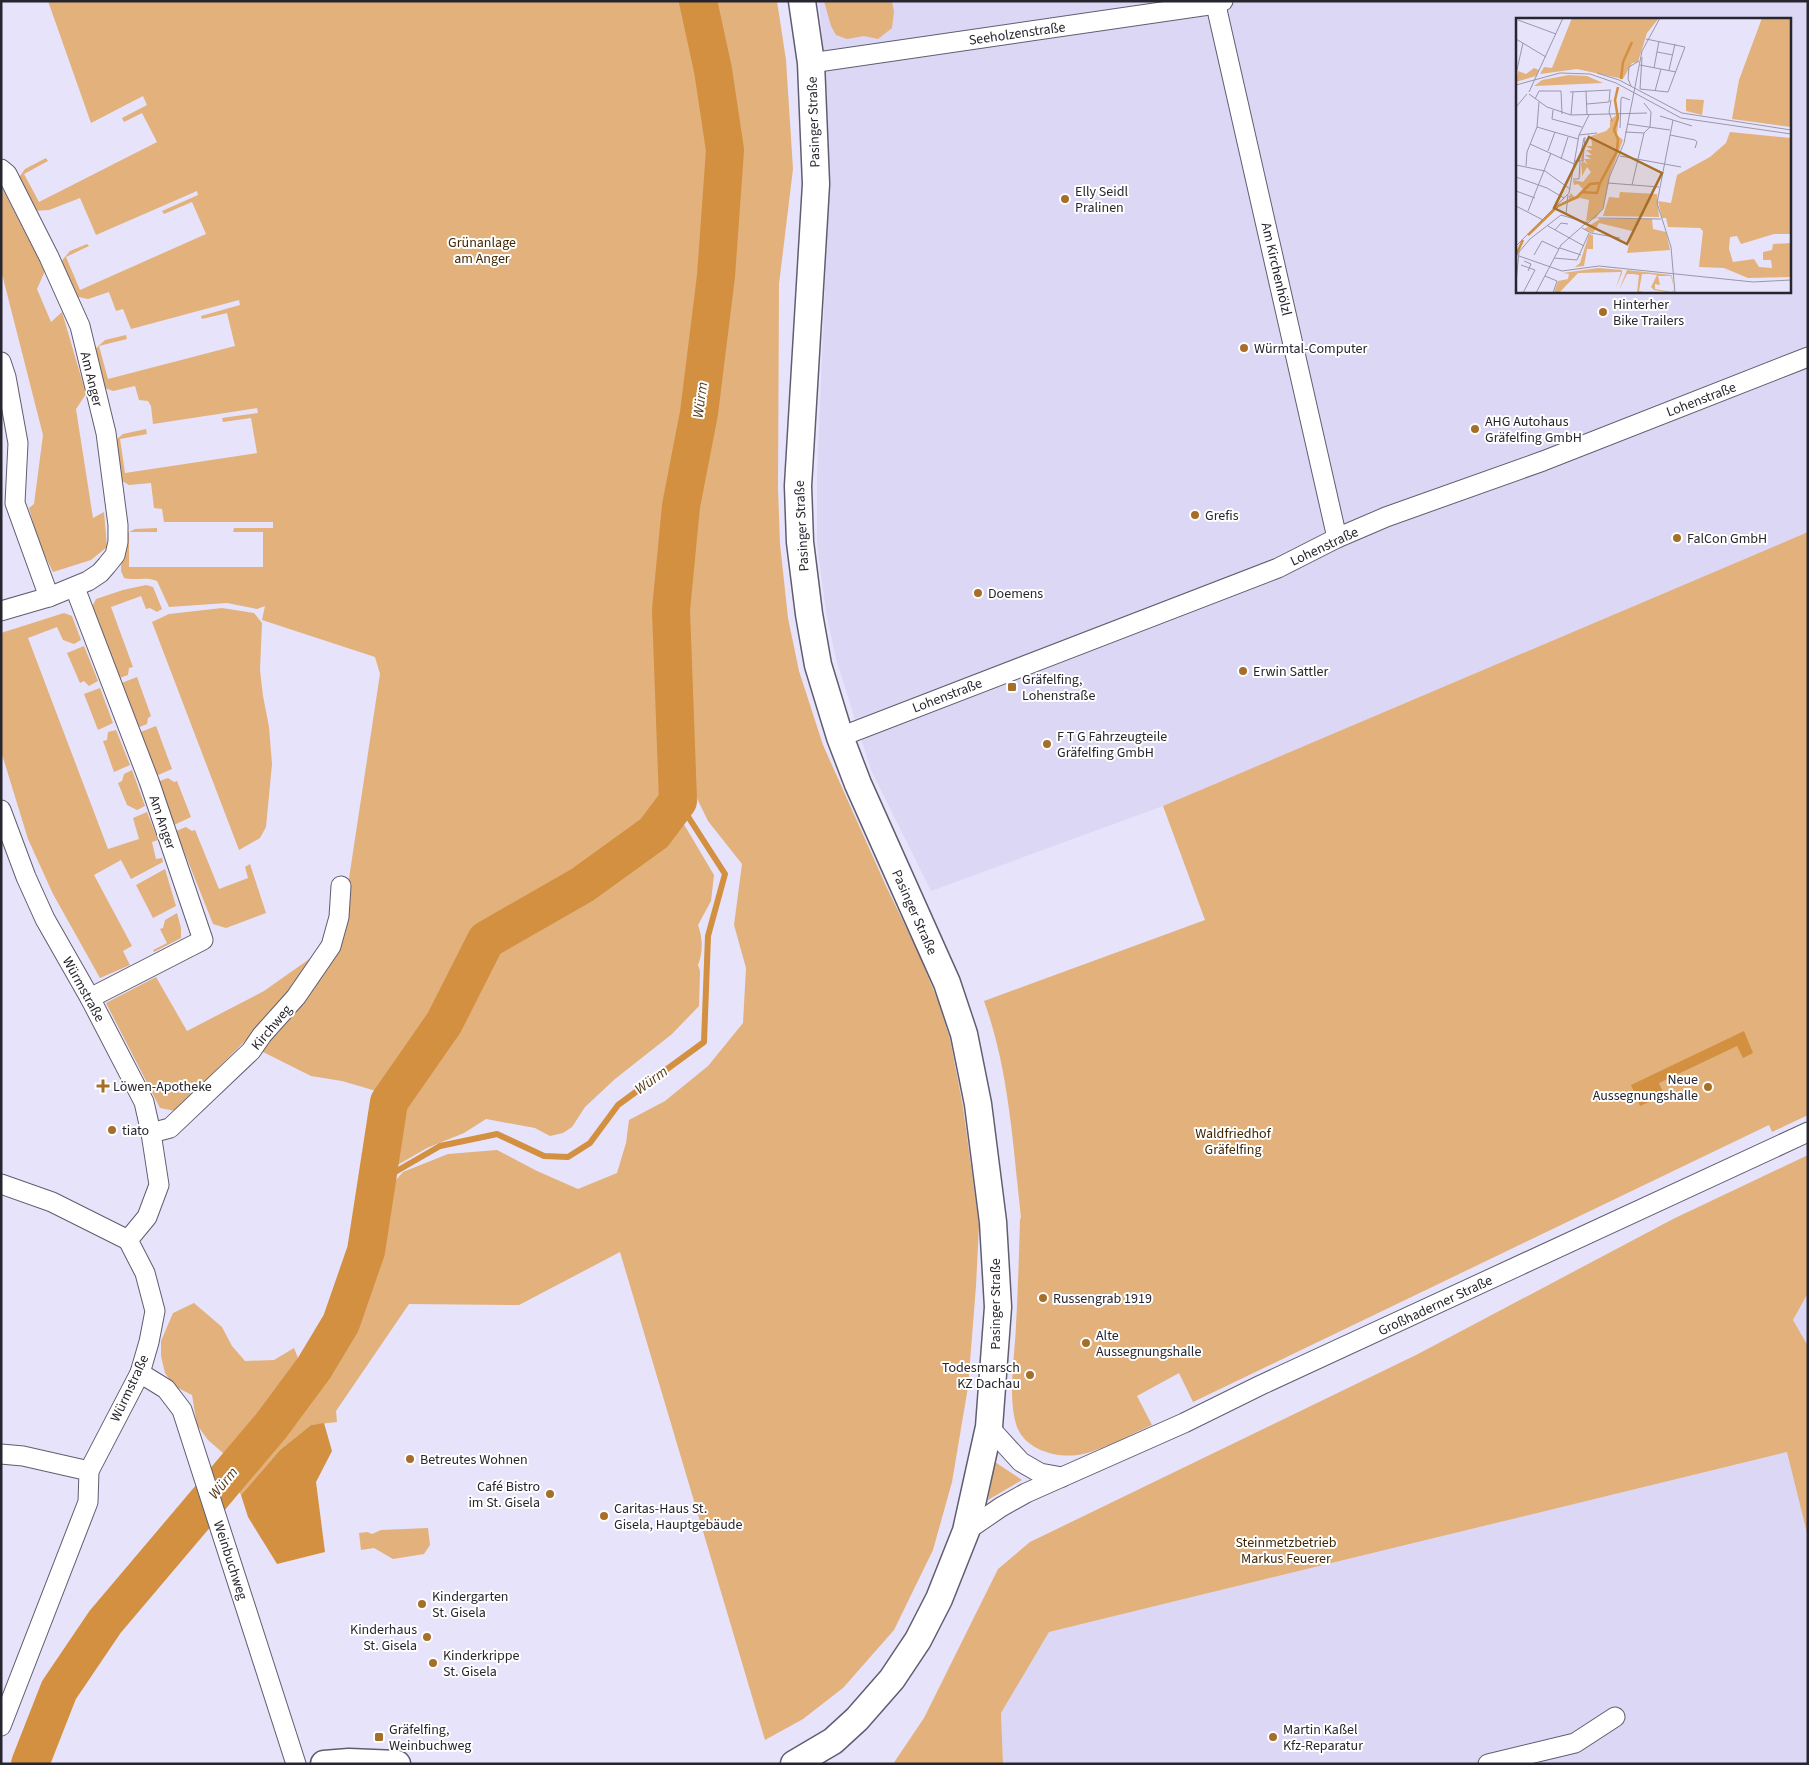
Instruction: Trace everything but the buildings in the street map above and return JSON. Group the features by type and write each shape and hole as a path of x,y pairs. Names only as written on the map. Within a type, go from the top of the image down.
{"main road":[{"name":"Pasinger Straße","path":"794,1764 833,1741 856,1720 892,1680 918,1640 939,1599 966,1531 989,1427 998,1307 993,1222 978,1104 964,1034 947,983 858,784 840,737 818,665 809,614 800,542 798,486 816,184 811,63 802,1"},
{"path":"324,1764 349,1762 398,1764"}],"street":[{"name":"Seeholzenstraße","path":"811,63 1218,2"},
{"name":"Am Kirchenhölzl","path":"1218,2 1337,538"},
{"name":"Am Anger","path":"1,169 7,174 49,257 80,326 106,433 118,525 118,542 115,555 100,573 75,588 1,611"},
{"name":"Lohenstraße","path":"840,737 1278,568 1337,538 1386,517 1543,461 1808,357"},
{"path":"1,362 6,377 18,443 15,503 49,597"},
{"name":"Am Anger","path":"75,588 148,781 203,940 90,998"},
{"name":"Würmstraße","path":"1,810 44,920 90,998 144,1102 159,1185 147,1216 128,1240 145,1273 155,1311 140,1373 89,1470 88,1502 1,1726"},
{"name":"Kirchweg","path":"151,1133 170,1128 245,1058 262,1034 296,997 331,946 339,917 341,886"},
{"name":"Großhaderner Straße","path":"966,1531 1001,1507 1062,1477 1184,1424 1261,1385 1808,1132"},
{"path":"1,1184 52,1202 128,1240"},
{"name":"Weinbuchweg","path":"140,1373 166,1389 182,1410 296,1764"},
{"path":"989,1427 1021,1462 1040,1473 1062,1477"},
{"path":"1,1454 23,1456 89,1470"},
{"path":"1488,1764 1575,1743 1615,1717"}],"shaded area":[{"path":"819,1 1808,1 1808,532 1163,806 931,891 871,770 836,659 826,612 817,543 817,474 829,192 827,95"},
{"path":"1744,1031 1753,1053 1743,1058 1737,1046 1659,1083 1664,1095 1640,1106 1631,1085"},
{"path":"1808,1293 1808,1346 1793,1320"},
{"path":"324,1423 332,1451 316,1482 325,1552 277,1564 248,1517 241,1495 280,1450 311,1425"},
{"path":"1788,1452 1808,1537 1808,1764 1003,1764 1001,1713 1049,1632"}],"green space":[{"name":"Grünanlage am Anger","path":"48,1 777,1 786,60 793,169 779,284 778,488 780,544 788,618 799,671 823,745 886,886 918,952 938,1001 950,1039 963,1107 979,1225 968,1387 952,1482 933,1550 894,1630 843,1688 803,1719 765,1740 620,1252 519,1305 409,1304 336,1411 337,1422 311,1425 280,1450 241,1495 233,1481 292,1406 359,1313 380,1254 382,1196 403,1172 448,1154 497,1150 537,1171 578,1189 617,1173 626,1143 629,1120 665,1101 708,1066 743,1023 746,968 734,925 742,864 708,821 688,780 691,722 688,672 663,666 666,690 663,792 714,875 711,901 698,925 702,945 698,965 700,971 699,1006 672,1034 615,1079 585,1107 572,1127 563,1133 550,1136 535,1128 486,1119 464,1133 427,1148 387,1171 383,1165 402,1105 383,1093 342,1081 311,1076 257,1049 246,1040 175,1111 160,1108 106,1003 156,977 187,1031 264,991 315,955 330,930 348,885 380,674 375,657 262,620 265,606 257,609 227,603 169,607 157,581 124,578 121,571 122,536 129,532 129,567 263,567 263,532 233,532 234,528 273,528 273,522 164,522 162,509 154,508 151,483 129,485 117,478 111,444 123,434 146,429 147,434 120,439 125,473 257,453 251,418 223,422 222,418 258,413 257,408 153,424 151,406 148,401 139,400 135,386 113,391 102,387 93,351 105,340 126,335 127,339 99,346 108,379 235,346 227,313 202,319 201,316 240,305 239,300 131,329 123,309 116,311 109,292 88,299 74,296 59,264 70,251 87,244 89,246 66,257 80,290 206,234 192,202 164,214 162,211 198,195 197,191 96,235 80,198 49,210 33,211 17,180 25,169 46,158 48,161 24,174 39,202 157,142 142,113 124,122 122,118 147,105 143,96 91,123"},
{"path":"824,1 892,1 894,12 892,28 878,39 864,36 847,39 836,35 831,26"},
{"path":"1,186 45,271 37,289 51,322 62,312 86,394 76,409 93,518 104,512 107,547 91,560 53,572 39,544 29,508 34,504 43,435 1,270"},
{"path":"157,528 157,532 129,532 135,529"},
{"name":"Waldfriedhof Gräfelfing","path":"1808,532 1808,1115 1772,1132 1769,1125 1193,1402 1179,1373 1137,1396 1152,1425 1105,1447 1069,1456 1051,1454 1034,1447 1021,1435 1017,1427 1012,1403 1021,1218 1005,1081 984,1001 1205,920 1163,806"},
{"path":"146,585 153,587 162,609 157,612 150,608 146,609 141,596 111,607 133,667 129,668 128,675 117,679 91,609 96,599"},
{"path":"222,608 254,613 262,623 260,670 269,727 272,764 266,827 260,838 239,850 152,622 169,614"},
{"path":"64,613 72,616 81,640 74,644 63,640 57,627 28,638 108,849 139,839 133,818 147,812 158,840 152,842 156,859 162,858 163,862 131,879 121,860 94,875 132,946 123,951 130,965 100,978 53,894 28,839 1,751 1,633"},
{"path":"84,646 98,681 89,686 84,681 80,683 67,653"},
{"path":"137,677 151,716 148,718 147,724 137,728 119,684"},
{"path":"100,688 113,723 98,730 84,694"},
{"path":"156,726 172,769 156,776 138,733"},
{"path":"116,730 130,765 114,772 103,741 107,740 108,732"},
{"path":"132,770 145,806 137,810 127,805 118,783 122,781 124,774"},
{"path":"168,778 174,782 177,781 191,817 174,825 157,782"},
{"path":"186,827 192,831 195,830 219,889 248,878 245,867 250,864 266,913 226,928 213,924 176,831"},
{"path":"165,869 176,906 153,918 136,885"},
{"path":"177,913 181,928 181,938 154,952 153,950 167,943 160,929 163,928 165,920"},
{"name":"Steinmetzbetrieb Markus Feuerer","path":"1808,1155 1808,1293 1793,1320 1808,1346 1808,1537 1787,1452 1049,1632 1001,1713 1003,1764 893,1764 924,1718 998,1569 1030,1542 1418,1354 1673,1219"},
{"path":"194,1303 222,1327 232,1346 245,1361 274,1360 294,1348 303,1371 264,1428 241,1457 230,1459 208,1440 197,1425 192,1395 174,1386 165,1373 161,1356 161,1341 173,1313"},
{"path":"995,1462 1022,1480 988,1500"},
{"path":"428,1528 430,1545 424,1554 393,1559 374,1548 361,1550 359,1533 367,1532 372,1534 381,1530"}],"waterway":[{"name":"Würm","path":"30,1764 59,1690 105,1622 271,1426 314,1368 341,1323 366,1251 389,1102 444,1023 486,940 582,885 654,833 678,801 671,610 681,506 699,413 716,276 725,150 713,70 698,1"},
{"name":"Würm","path":"376,1183 440,1146 497,1134 544,1156 568,1157 590,1143 618,1105 704,1042 708,936 725,874 678,801"}],"place":[{"name":"Elly Seidl Pralinen","path":"1065,199"},
{"name":"Hinterher Bike Trailers","path":"1603,312"},
{"name":"Würmtal-Computer","path":"1244,348"},
{"name":"AHG Autohaus Gräfelfing GmbH","path":"1475,429"},
{"name":"Grefis","path":"1195,515"},
{"name":"FalCon GmbH","path":"1677,538"},
{"name":"Doemens","path":"978,593"},
{"name":"Erwin Sattler","path":"1243,671"},
{"name":"Gräfelfing, Lohenstraße","path":"1012,687"},
{"name":"F T G Fahrzeugteile Gräfelfing GmbH","path":"1047,744"},
{"name":"Löwen-Apotheke","path":"103,1086"},
{"name":"Neue Aussegnungshalle","path":"1708,1087"},
{"name":"tiato","path":"112,1130"},
{"name":"Russengrab 1919","path":"1043,1298"},
{"name":"Alte Aussegnungshalle","path":"1086,1343"},
{"name":"Todesmarsch KZ Dachau","path":"1030,1375"},
{"name":"Betreutes Wohnen","path":"410,1459"},
{"name":"Café Bistro im St. Gisela","path":"550,1494"},
{"name":"Caritas-Haus St. Gisela, Hauptgebäude","path":"604,1516"},
{"name":"Kindergarten St. Gisela","path":"422,1604"},
{"name":"Kinderhaus St. Gisela","path":"427,1637"},
{"name":"Kinderkrippe St. Gisela","path":"433,1663"},
{"name":"Gräfelfing, Weinbuchweg","path":"379,1737"},
{"name":"Martin Kaßel Kfz-Reparatur","path":"1273,1737"}]}
